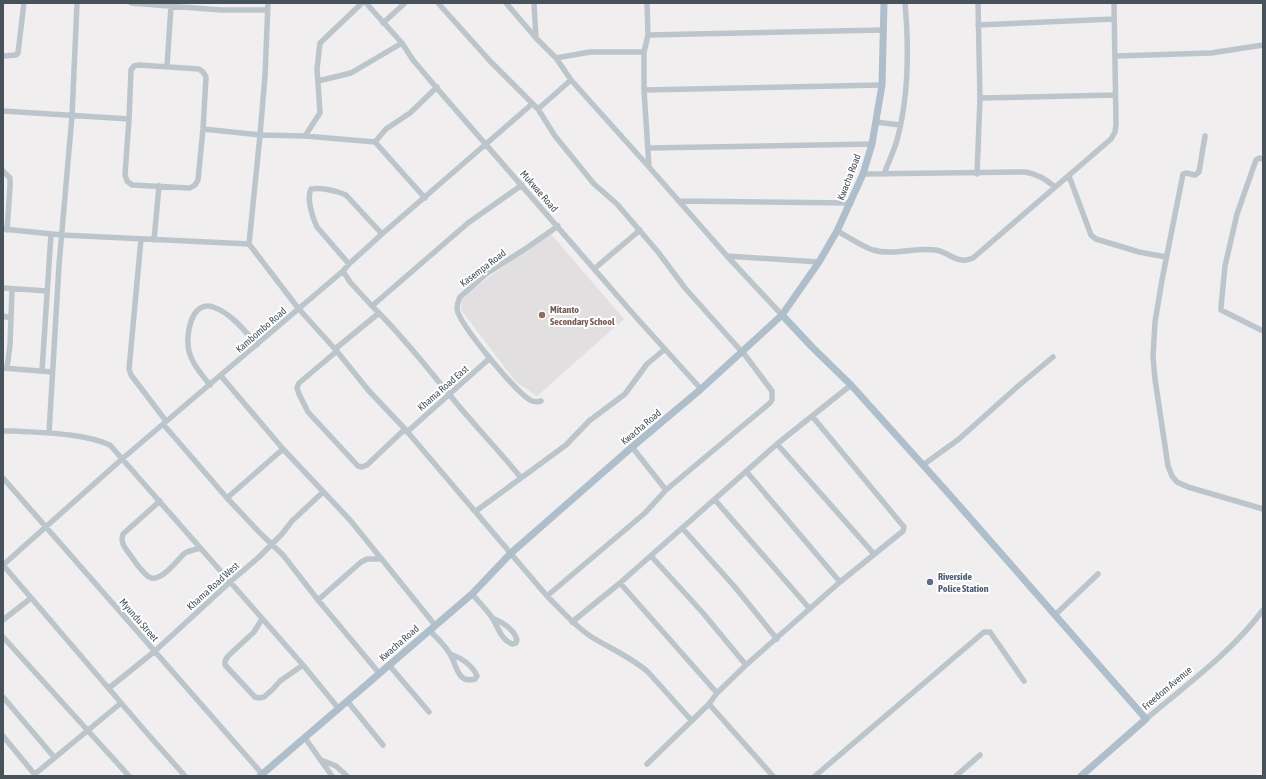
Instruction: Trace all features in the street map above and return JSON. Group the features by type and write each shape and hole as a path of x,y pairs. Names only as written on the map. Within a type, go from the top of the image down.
{"main road":[{"name":"Kwacha Road","path":"262,775 472,594 511,553 701,389 782,315 837,231 851,203 872,144 882,85 884,3"},
{"path":"782,315 812,347 851,384 1146,719"},
{"name":"Freedom Avenue","path":"1081,776 1146,719"}],"street":[{"path":"3,56 16,55 18,53 24,3"},
{"path":"49,433 59,265 72,116 77,3"},
{"path":"131,3 221,10 267,10"},
{"path":"268,3 265,76 248,244 298,308 336,350 369,391 406,430 476,510 547,596 572,622 590,636 640,665 692,721"},
{"path":"305,136 320,113 317,69 320,43 362,3"},
{"name":"Mukwae Road","path":"366,3 402,43 413,60 485,144 701,389"},
{"path":"383,23 405,3"},
{"path":"438,3 490,61 538,109 555,136 594,184 617,204 640,230 685,288 742,352 772,391 772,400 666,490 645,513 547,596"},
{"path":"506,3 536,38 556,58 571,80 727,256 782,315"},
{"path":"534,3 536,38"},
{"path":"647,3 648,35 644,52 644,90 649,167"},
{"path":"884,174 896,142 905,95 907,66 904,3"},
{"path":"977,174 980,98 978,3"},
{"path":"837,231 872,250 887,252 937,250 960,261 967,261 973,258 1111,139 1115,132 1116,56 1114,3"},
{"path":"167,66 170,6"},
{"path":"978,25 1114,19"},
{"path":"648,35 883,30"},
{"path":"318,81 351,73 402,43"},
{"path":"1116,56 1210,53 1263,45"},
{"path":"556,58 590,52 644,52"},
{"path":"139,64 167,66 199,69 204,72 206,77 203,129 198,180 195,185 190,188 132,185 127,181 125,175 130,119 131,70 134,66 139,64"},
{"path":"538,109 571,80"},
{"path":"644,90 882,85"},
{"path":"375,142 386,130 410,113 437,87"},
{"path":"980,98 1115,95"},
{"name":"Kambombo Road","path":"3,565 122,459 343,271 382,234 532,104"},
{"path":"3,111 130,119"},
{"path":"876,122 900,125"},
{"path":"203,129 260,135 305,136 375,142 425,198"},
{"path":"1205,136 1199,172 1195,175 1186,173 1183,174 1166,257 1155,322 1153,357 1165,450 1172,476 1177,482 1188,487 1263,509"},
{"path":"648,148 872,144"},
{"path":"1263,159 1259,158 1256,160 1237,214 1225,266 1220,307 1222,310 1263,331"},
{"path":"3,171 10,178 5,230 62,235 248,244"},
{"path":"862,174 977,174 1025,172 1034,173 1041,176 1055,187"},
{"path":"1069,176 1089,232 1096,239 1166,257"},
{"path":"372,306 468,223 522,185"},
{"path":"154,240 159,186"},
{"path":"349,264 317,228 314,222 309,197 311,190 328,190 346,195 382,234"},
{"path":"679,201 851,203"},
{"name":"Kasempa Road","path":"542,401 536,402 530,400 516,388 478,345 457,310 460,297 491,271 528,248 558,226"},
{"path":"594,269 640,230"},
{"path":"42,372 51,234"},
{"path":"141,239 129,369 131,375 165,423 227,498 260,534 283,555 318,600 380,673"},
{"path":"727,256 818,262"},
{"path":"49,264 59,265"},
{"path":"343,271 350,282 504,456 521,478"},
{"path":"3,288 47,291"},
{"path":"12,289 10,345 5,368 52,372"},
{"path":"210,385 201,374 189,352 188,342 190,327 193,316 197,310 203,307 212,307 224,313 237,323 257,345"},
{"path":"336,350 379,313"},
{"path":"3,316 11,318"},
{"path":"476,510 566,445 589,422 625,394 647,364 665,349"},
{"name":"Khama Road East","path":"336,350 299,383 298,394 308,412 358,466 362,467 367,465 490,358"},
{"path":"923,465 959,439 1053,357"},
{"path":"221,376 283,449 350,520 436,624"},
{"path":"572,622 620,584 777,444 851,384"},
{"path":"647,764 709,704 717,693 746,665 840,582 903,531 904,527 812,416"},
{"path":"3,431 49,433 88,437 100,440 110,445 303,665 339,709"},
{"path":"777,444 874,554"},
{"path":"632,447 666,490"},
{"path":"227,498 283,449"},
{"path":"746,471 840,582"},
{"name":"Myundu Street","path":"3,478 262,775"},
{"name":"Khama Road West","path":"109,688 155,651 259,557 282,534 292,521 323,492"},
{"path":"715,500 810,609"},
{"path":"160,501 123,534 121,539 123,545 135,561 149,577 155,579 161,576 186,553 200,548"},
{"path":"683,529 734,586 777,639"},
{"path":"651,556 746,665"},
{"path":"318,600 361,562 367,559 382,559"},
{"path":"3,565 121,703 186,776"},
{"path":"1055,615 1098,574"},
{"path":"620,584 717,693"},
{"path":"472,594 492,618 499,632 508,642 512,644 516,643 516,635 503,624 492,618"},
{"path":"3,620 31,598"},
{"name":"Freedom Avenue","path":"1146,719 1234,644 1251,626 1263,610"},
{"path":"262,619 254,632 228,656 224,661 225,665 255,697 259,698 264,697 280,681 303,665"},
{"path":"429,630 450,654 460,658 468,664 477,676 475,679 466,681 463,679 452,662 450,654"},
{"path":"815,776 984,632 990,632 1024,681"},
{"path":"3,637 129,776"},
{"path":"389,665 429,712"},
{"path":"3,697 54,757"},
{"path":"348,702 383,745"},
{"path":"3,736 36,775 54,757 121,703"},
{"path":"709,704 773,776"},
{"path":"306,738 332,776"},
{"path":"956,776 980,755"},
{"path":"321,760 336,766 347,776"}],"shaded area":[{"name":"Mitanto Secondary School","path":"550,233 624,319 537,396 516,382 461,310 462,300 467,293"}],"place":[{"name":"Mitanto Secondary School","path":"542,315"},
{"name":"Riverside Police Station","path":"930,582"}]}
